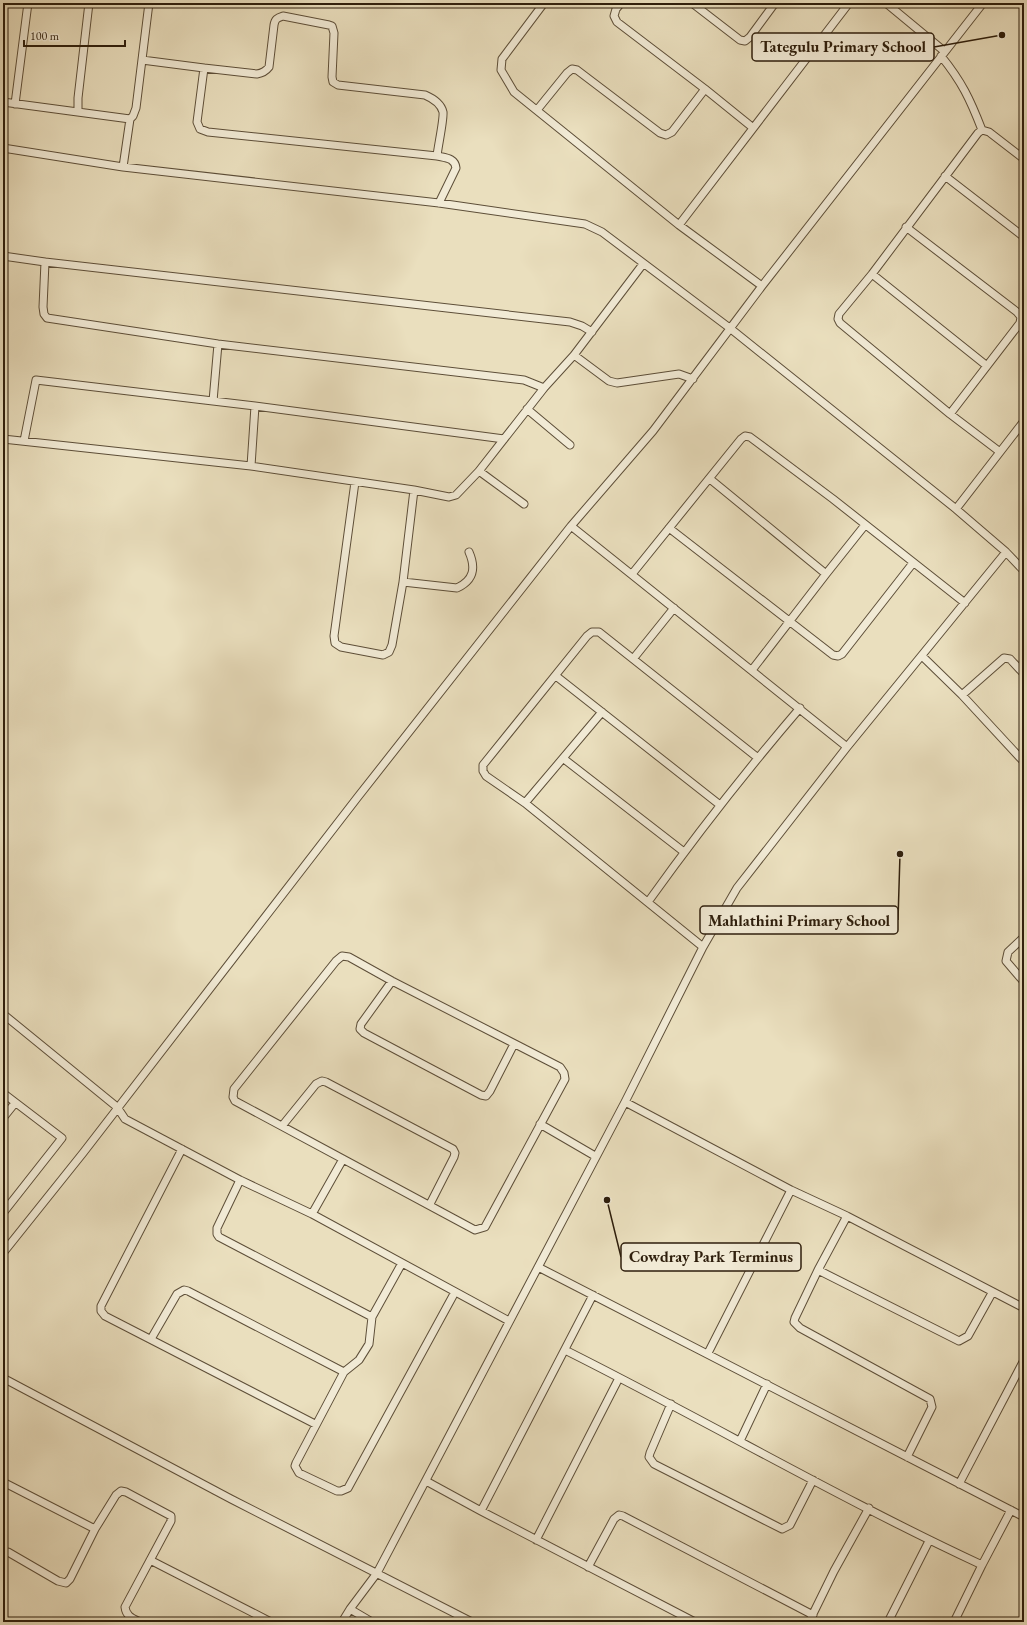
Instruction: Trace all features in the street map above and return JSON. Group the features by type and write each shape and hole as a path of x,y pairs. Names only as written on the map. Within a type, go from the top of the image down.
{"street":[{"path":"15,104 28,3"},
{"path":"78,112 78,98 89,3"},
{"path":"123,167 130,119 136,108 149,3"},
{"path":"544,3 502,59 501,70 506,81 514,92 679,225 762,286"},
{"path":"620,3 614,16 617,22 752,127"},
{"path":"692,3 740,40 745,41 750,37 774,3"},
{"path":"679,225 752,127 849,3"},
{"path":"886,3 943,54 961,82 982,130"},
{"path":"3,1253 571,526 654,431 762,286 983,3"},
{"path":"142,60 257,74 262,73 269,66 274,25 275,20 278,17 283,16 329,25 332,26 334,33 332,77 334,82 338,85 425,95 432,98 439,104 443,112 437,156"},
{"path":"204,68 197,122 200,129 208,132 437,156 453,160 456,168 439,203"},
{"path":"537,110 567,73 572,69 577,70 660,133 666,135 672,132 705,89"},
{"path":"3,102 130,119"},
{"path":"982,130 989,132 1024,159"},
{"path":"982,130 978,133 906,227 872,274 839,314 838,319 840,323 950,414 1000,452"},
{"path":"3,148 123,167 439,203 584,224 602,232 731,329 956,509 1006,552 1024,571"},
{"path":"945,176 1024,237"},
{"path":"906,227 1017,312 1020,317 1020,323 950,414"},
{"path":"3,256 570,322 582,326 592,332"},
{"path":"45,262 43,308 44,314 47,318 218,344 524,380 544,388"},
{"path":"3,439 251,466 414,490 449,497 456,495 479,471 544,388 574,356 643,264"},
{"path":"872,274 987,366"},
{"path":"213,401 218,344"},
{"path":"574,356 609,381 617,383 679,374 693,379"},
{"path":"24,441 36,380 255,406 504,439"},
{"path":"251,466 255,406"},
{"path":"527,409 570,445"},
{"path":"956,509 1024,421"},
{"path":"632,574 745,436 750,437 866,525 965,603"},
{"path":"479,471 524,504"},
{"path":"710,479 826,574"},
{"path":"355,482 334,636 335,643 341,647 383,655 389,652 392,645 403,582 414,490"},
{"path":"752,670 866,525"},
{"path":"571,526 847,747"},
{"path":"669,528 833,655 838,656 842,654 913,563"},
{"path":"403,582 457,588 464,585 474,570 469,552"},
{"path":"342,1622 377,1573 595,1156 625,1102 703,947 737,888 847,747 1006,552"},
{"path":"633,659 674,608"},
{"path":"703,947 525,803 486,776 482,771 483,765 587,636 592,632 599,632 758,758"},
{"path":"922,656 962,695 1024,762"},
{"path":"962,695 1004,658 1007,658 1013,662 1024,674"},
{"path":"556,676 720,805"},
{"path":"648,902 720,805 800,708"},
{"path":"525,803 564,759 602,712"},
{"path":"564,759 684,852"},
{"path":"1024,938 1008,952 1006,960 1024,982"},
{"path":"342,956 349,957 514,1044 560,1067 564,1073 565,1079 484,1227 475,1230 430,1204 235,1101 233,1097 234,1088 336,961 342,956"},
{"path":"392,981 361,1024 360,1028 364,1032 481,1095 486,1096 490,1091 514,1044"},
{"path":"4,1016 117,1107 125,1119 240,1180 312,1214 509,1321"},
{"path":"282,1126 316,1084 322,1081 326,1082 452,1149 455,1153 454,1157 430,1204"},
{"path":"3,1093 62,1138 3,1213"},
{"path":"625,1102 791,1190 847,1216 992,1293 1024,1308"},
{"path":"3,1118 15,1103"},
{"path":"540,1124 595,1156"},
{"path":"182,1148 101,1306 101,1311 105,1316 316,1424"},
{"path":"312,1214 343,1159"},
{"path":"240,1180 217,1228 217,1234 219,1237 372,1317"},
{"path":"708,1353 791,1190"},
{"path":"847,1216 818,1270 794,1322 797,1326 927,1396 932,1403 932,1407 907,1457"},
{"path":"402,1263 372,1317 370,1344 359,1360 344,1372 296,1463 296,1470 337,1491 348,1488 455,1292"},
{"path":"538,1267 1024,1516"},
{"path":"818,1270 960,1341 968,1336 992,1293"},
{"path":"150,1339 177,1294 184,1290 344,1372"},
{"path":"481,1511 593,1295"},
{"path":"565,1350 671,1404 929,1541 982,1566"},
{"path":"959,1484 1024,1360"},
{"path":"3,1378 231,1499 472,1622"},
{"path":"536,1540 619,1378"},
{"path":"740,1441 767,1384"},
{"path":"671,1404 649,1456 654,1464 782,1529 790,1525 813,1480"},
{"path":"426,1481 694,1622"},
{"path":"3,1482 95,1530"},
{"path":"3,1552 8,1552 58,1581 66,1583 70,1579 95,1530 116,1495 121,1491 126,1492 171,1516 171,1521 125,1607 125,1612 129,1617 140,1622"},
{"path":"809,1622 834,1571 869,1508"},
{"path":"954,1622 1011,1510"},
{"path":"588,1567 614,1519 619,1515 813,1614"},
{"path":"888,1622 929,1541"},
{"path":"150,1560 271,1622"},
{"path":"350,1609 372,1622"},
{"path":"3,1620 7,1622"}],"place":[{"name":"Tategulu Primary School","path":"1002,35"},
{"name":"Mahlathini Primary School","path":"900,854"},
{"name":"Cowdray Park Terminus","path":"607,1200"}]}
